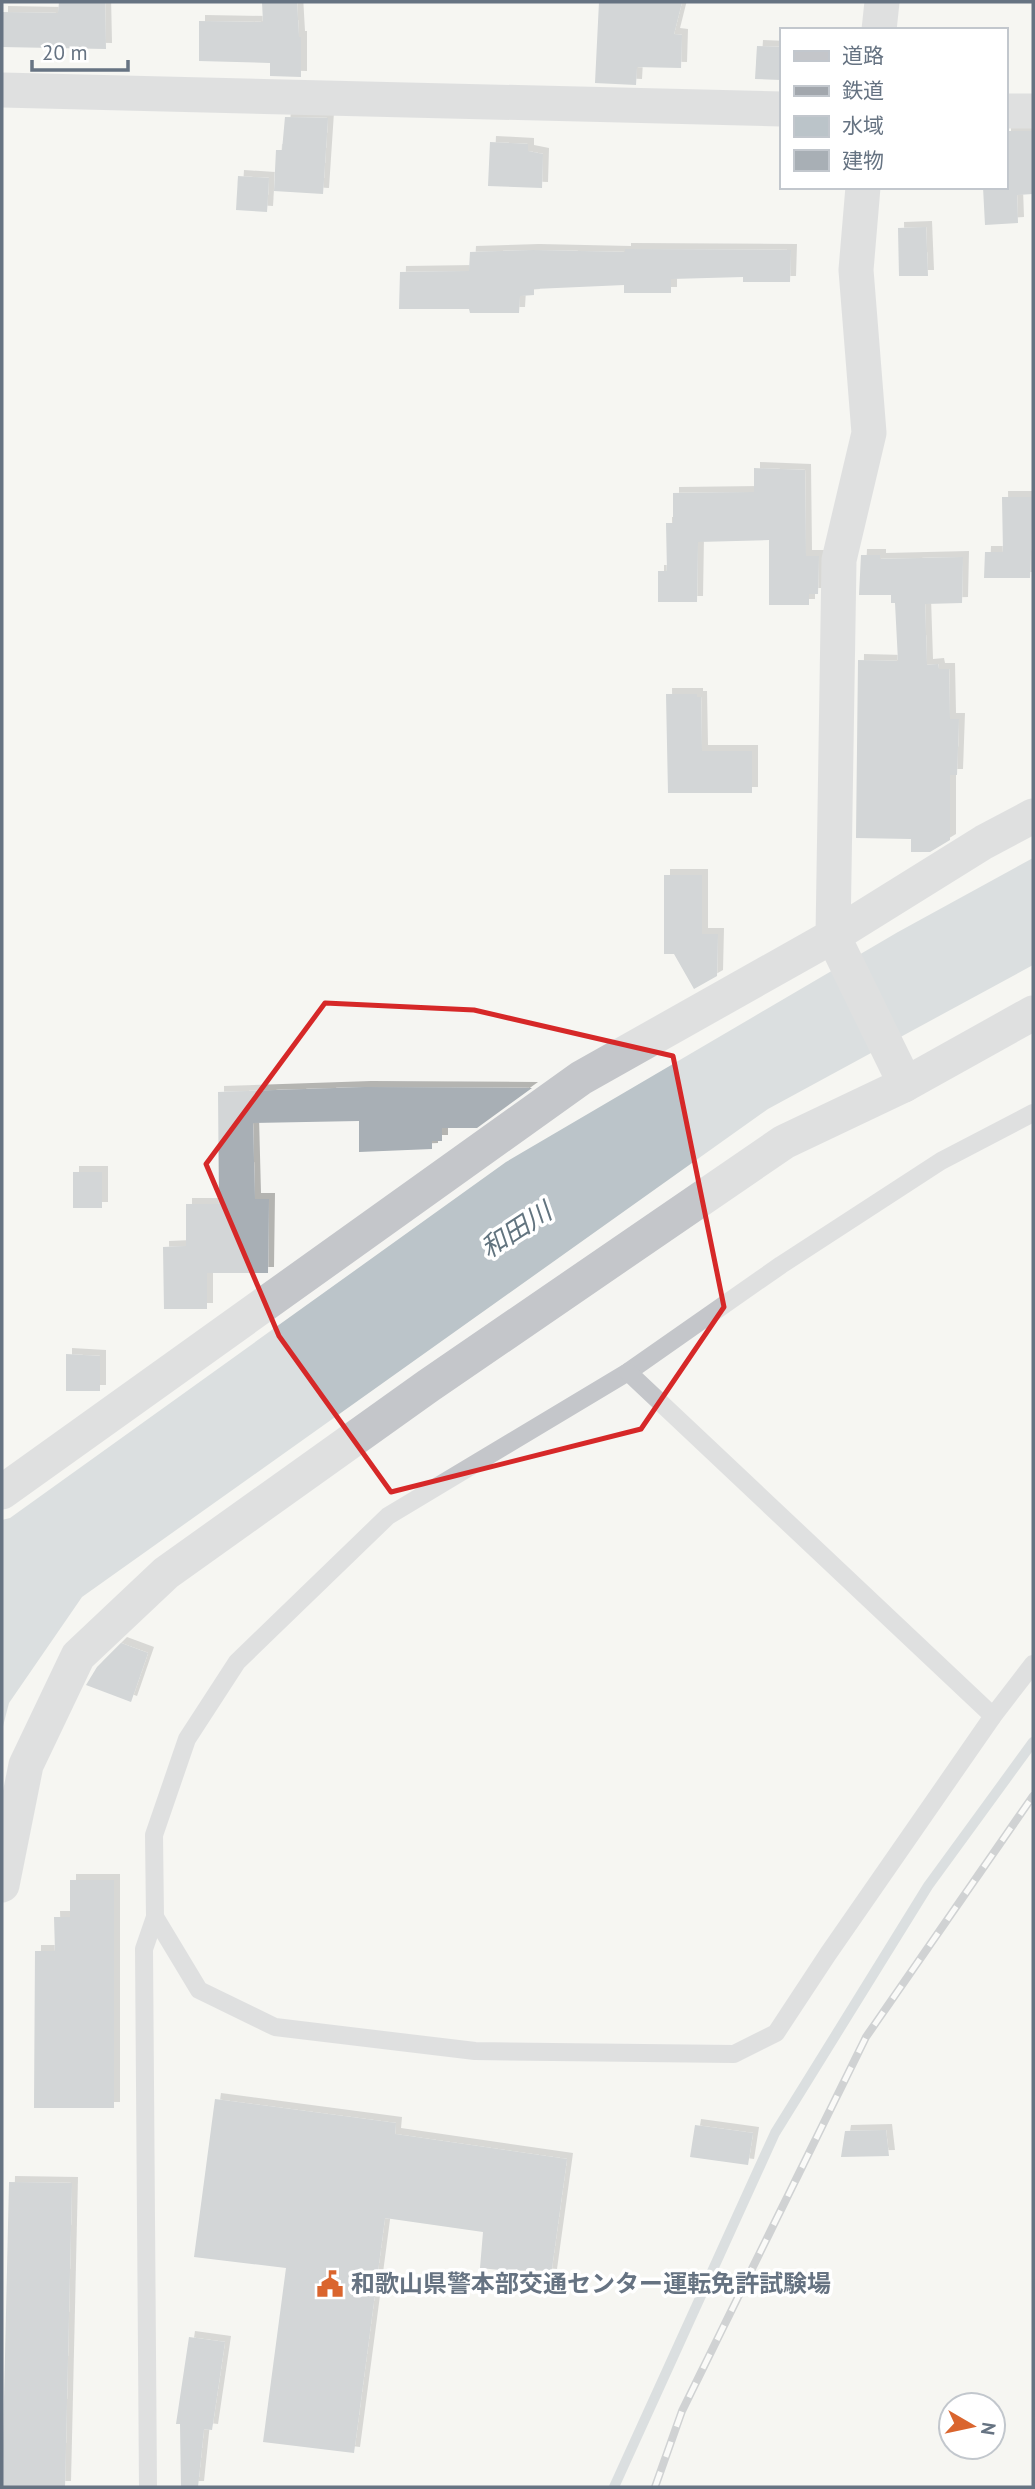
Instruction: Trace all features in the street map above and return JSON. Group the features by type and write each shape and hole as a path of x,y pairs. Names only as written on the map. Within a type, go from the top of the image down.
{"street":[{"path":"879,28 882,2"},
{"path":"2,90 780,109"},
{"path":"1007,111 1033,111"},
{"path":"863,189 856,270 869,433 839,560 833,936 902,1078"},
{"path":"2,1493 581,1078 833,936 984,842 1033,816"},
{"path":"2,1885 26,1765 78,1656 166,1573 428,1385 784,1142 902,1078 1033,1013"}],"lane":[{"path":"148,2487 144,1949 155,1917 154,1835 187,1739 237,1662 388,1516 628,1372 781,1265 941,1161 1033,1113"},
{"path":"628,1372 992,1716"},
{"path":"155,1917 199,1990 275,2027 475,2051 734,2054 776,2033 992,1716 1033,1664"}],"highlighted area":[{"path":"325,1003 474,1010 673,1056 724,1307 641,1429 391,1492 279,1336 206,1164"}],"water":[{"name":"和田川","path":"1033,858 1033,965 768,1109 82,1597 9,1703 2,1730 2,1520 10,1518 506,1162 898,932"}],"building":[{"path":"59,2 105,2 106,49 2,47 2,12 58,13"},
{"path":"262,2 297,2 301,37 301,77 270,76 270,63 199,61 199,21 263,22"},
{"path":"599,2 682,2 674,34 682,35 681,68 637,67 636,85 595,83"},
{"path":"757,46 780,47 780,80 755,79"},
{"path":"285,117 328,118 323,194 274,191 276,150 282,150"},
{"path":"1007,131 1033,131 1033,194 1017,195 1018,223 985,225 983,189 1007,189"},
{"path":"490,142 528,144 528,151 543,154 542,188 488,186"},
{"path":"238,176 269,178 267,212 236,210"},
{"path":"926,227 928,276 899,276 898,228"},
{"path":"625,249 791,250 790,282 743,282 743,277 671,279 671,293 624,293 624,285 534,289 534,295 520,296 519,313 470,313 469,309 399,309 400,272 469,271 470,252 625,252"},
{"path":"754,468 805,470 806,556 819,556 818,594 809,594 809,605 769,605 769,540 698,542 697,602 658,602 658,571 667,571 666,523 673,523 673,493 754,492"},
{"path":"1002,497 1033,497 1030,578 984,578 985,552 1003,552"},
{"path":"861,555 880,555 880,559 963,557 962,603 925,604 927,665 938,664 939,669 949,669 950,719 959,719 957,775 950,775 950,840 930,852 911,852 911,839 856,838 858,660 898,661 895,603 891,603 891,595 859,595"},
{"path":"666,694 697,694 697,697 701,697 702,751 752,751 752,793 668,793"},
{"path":"664,875 702,875 702,934 718,934 717,976 694,989 674,954 664,954"},
{"path":"365,1087 532,1088 477,1128 442,1128 442,1141 432,1141 432,1149 359,1152 359,1121 253,1123 255,1199 269,1199 268,1273 207,1273 207,1309 164,1309 163,1247 186,1246 186,1204 219,1204 218,1092"},
{"path":"73,1172 102,1172 102,1208 73,1208"},
{"path":"66,1354 100,1356 100,1391 66,1391"},
{"path":"121,1643 148,1653 131,1702 86,1685 97,1667"},
{"path":"70,1880 114,1880 114,2108 34,2108 35,1951 55,1951 54,1917 70,1917"},
{"path":"215,2099 396,2123 395,2134 567,2159 551,2275 480,2268 483,2232 385,2218 354,2453 263,2442 286,2268 194,2257"},
{"path":"695,2125 753,2133 748,2165 690,2157"},
{"path":"886,2130 889,2156 841,2157 845,2131"},
{"path":"9,2182 72,2183 65,2487 2,2487"},
{"path":"189,2337 225,2342 212,2430 204,2429 198,2487 181,2487 180,2424 176,2424"}],"waterway":[{"path":"614,2487 775,2133 928,1886 1033,1742"}],"railway":[{"path":"655,2487 682,2411 866,2037 1033,1796"}],"place":[{"name":"和歌山県警本部交通センター運転免許試験場","path":"330,2284"}]}
